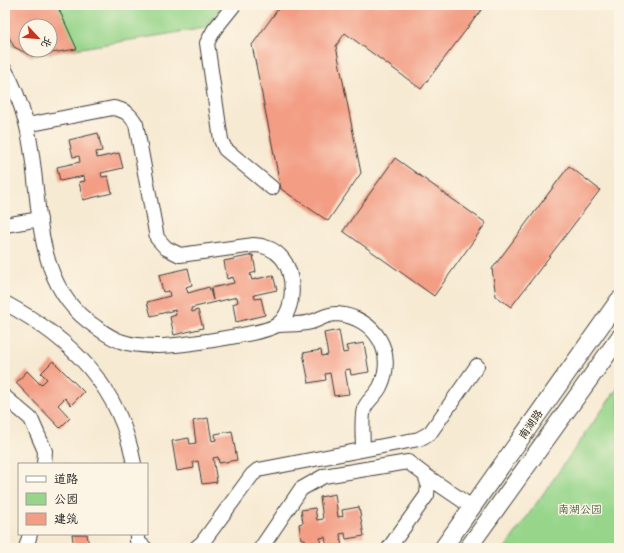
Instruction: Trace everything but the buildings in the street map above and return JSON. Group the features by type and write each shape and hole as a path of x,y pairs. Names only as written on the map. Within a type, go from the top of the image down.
{"main road":[{"name":"南湖路","path":"443,548 619,300"},
{"name":"南湖路","path":"468,548 619,338"}],"lane":[{"path":"234,5 214,30 207,43 221,140 225,149 272,188"},
{"path":"5,70 15,87 27,125 40,218 50,267 55,281 65,298 88,322 120,341 159,346 260,333 278,325 312,322 325,315 338,314 356,319 373,330 383,345 387,360 380,386 364,410 363,449"},
{"path":"27,125 113,108 124,110 131,115 136,124 157,238 161,243 180,255 254,244 262,245 272,250 281,257 286,265 291,288 290,307 278,325"},
{"path":"5,226 40,218"},
{"path":"5,303 55,334 96,376 112,399 123,421 134,463"},
{"path":"196,548 202,543 252,474 258,470 419,439 430,433 477,366"},
{"path":"5,397 31,419 45,451 44,463"},
{"path":"406,442 408,462"},
{"path":"261,548 301,489 324,476 408,462 472,507"},
{"path":"389,548 427,495 428,484 425,474"},
{"path":"26,548 30,535"}],"green space":[{"path":"5,5 223,5 205,28 58,52 58,18 18,18 18,49 5,42"},
{"name":"南湖公园","path":"619,386 619,548 505,548"}]}
